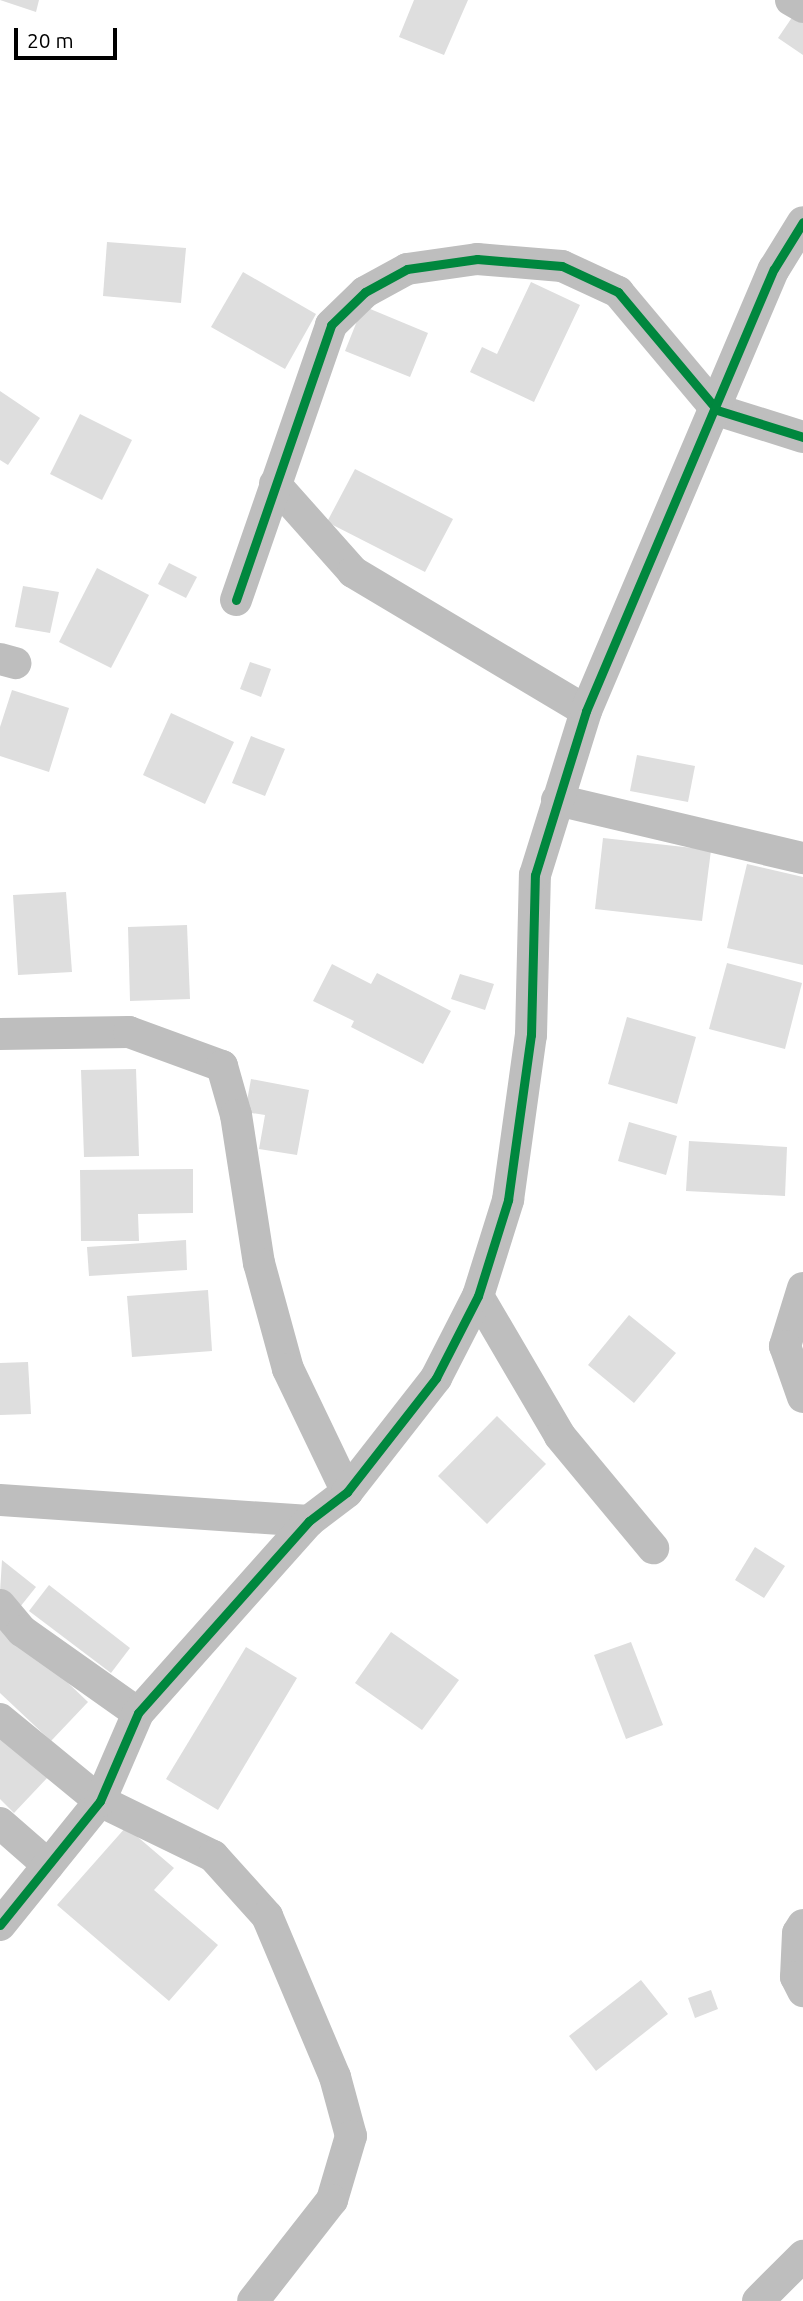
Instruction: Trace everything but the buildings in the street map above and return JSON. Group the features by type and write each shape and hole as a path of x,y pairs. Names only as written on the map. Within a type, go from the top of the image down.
{"street":[{"path":"791,0 803,7"},
{"path":"0,1925 100,1801 138,1713 309,1521 347,1492 436,1378 478,1296 508,1200 531,1035 535,874 557,800 586,711 717,410 774,270 803,222"},
{"path":"236,600 331,325 365,292 407,269 477,259 562,266 618,292 717,410 803,437"},
{"path":"275,484 353,572 586,711"},
{"path":"557,800 803,858"},
{"path":"0,1034 129,1032 222,1066 236,1115 259,1263 288,1369 347,1492"},
{"path":"803,1288 785,1346 803,1397"},
{"path":"478,1296 560,1436 653,1548"},
{"path":"0,1500 309,1521"},
{"path":"0,1605 22,1631 138,1713"},
{"path":"0,1719 100,1801 213,1856 267,1916 335,2077 351,2136 332,2200 253,2301"},
{"path":"0,1823 48,1865"},
{"path":"803,1925 798,1933 796,1977 803,1991"},
{"path":"758,2301 803,2256"}],"cycle path":[{"path":"0,1925 100,1801 138,1713 309,1521 347,1492 436,1378 478,1296 508,1200 531,1035 535,875 586,711 774,269 803,222"},
{"path":"236,600 331,325 365,292 407,269 477,259 562,266 618,292 717,410 803,437"}]}
